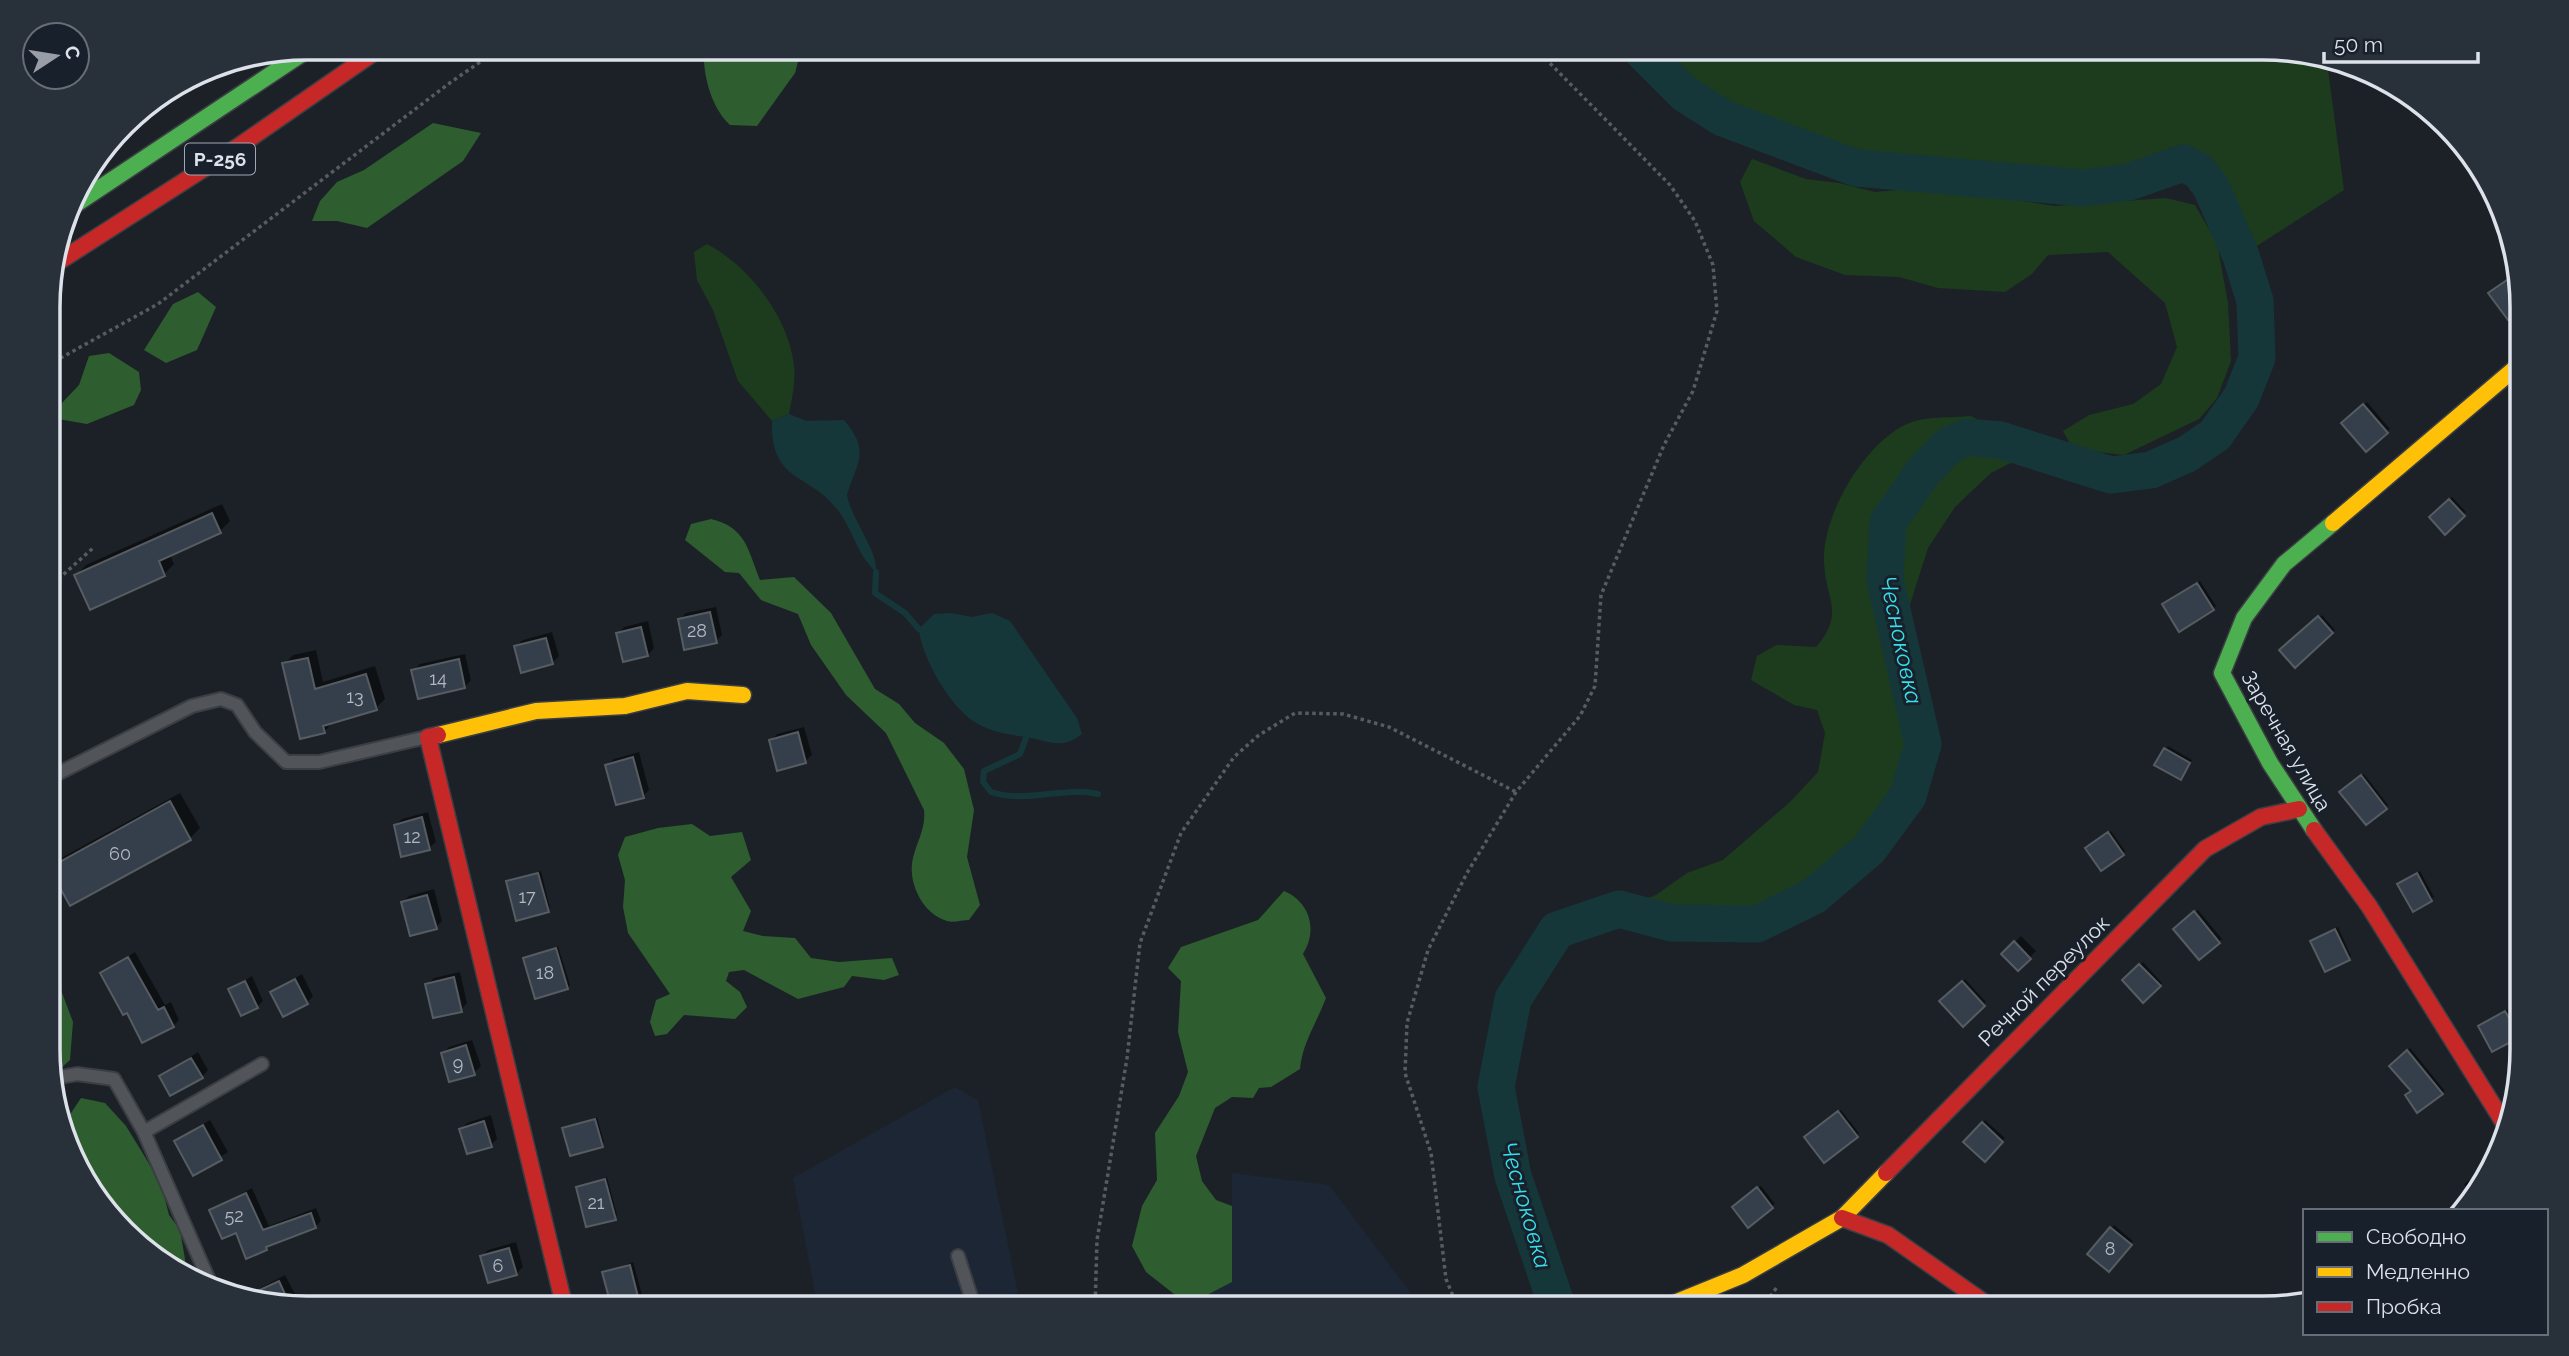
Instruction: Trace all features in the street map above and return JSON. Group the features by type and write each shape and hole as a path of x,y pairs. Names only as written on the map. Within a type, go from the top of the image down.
{"main road":[{"name":"Р-256","path":"84,198 292,60"},
{"name":"Р-256","path":"64,258 239,146 363,60"},
{"name":"Заречная улица","path":"2500,1117 2369,906 2299,809 2270,763 2222,673 2244,618 2284,564 2510,373"},
{"path":"562,1296 428,737 536,711 625,705 687,691 743,695"},
{"name":"Речной переулок","path":"1691,1296 1743,1275 1842,1218 2205,849 2252,819 2276,810 2299,809"},
{"path":"1842,1218 1888,1235 1975,1296"}],"lane":[{"path":"60,772 192,706 221,699 237,705 255,732 286,762 320,762 428,737"},
{"path":"144,1132 262,1064"},
{"path":"61,1077 77,1074 114,1079 144,1132 207,1276"},
{"path":"958,1256 971,1296"}],"path":[{"path":"60,358 158,304 484,60"},
{"path":"1453,1296 1446,1279 1431,1153 1405,1073 1407,1023 1428,950 1467,873 1516,792 1580,716 1595,685 1601,595 1664,445 1693,391 1717,311 1713,265 1695,221 1670,185 1547,60"},
{"path":"60,578 93,548"},
{"path":"1095,1296 1097,1240 1127,1058 1140,943 1181,833 1234,757 1259,734 1295,713 1343,714 1389,727 1516,792"}],"shaded area":[{"path":"789,414 806,421 844,420 857,440 858,465 847,495 873,554 876,572 863,556 836,508 784,466 777,455 772,421"},
{"path":"951,613 972,617 992,613 1010,621 1077,718 1082,734 1065,743 1054,743 1006,734 978,724 958,708 948,696 925,654 919,629 934,614"},
{"path":"955,1087 978,1100 1018,1293 1004,1296 816,1296 793,1178"},
{"path":"1232,1173 1329,1185 1413,1296 1206,1296 1232,1282"}],"green space":[{"path":"705,60 798,60 795,73 757,126 730,125 723,118 709,89"},
{"path":"1651,60 2278,60 2310,64 2328,69 2344,190 2241,256 2212,191 2204,180 2183,163 2129,182 2084,188 1856,168 1723,118 1685,94"},
{"path":"433,123 481,133 463,161 367,228 337,221 312,221 320,201 337,182 364,170"},
{"path":"1752,159 1806,179 1839,183 1875,192 1933,187 2055,206 2166,198 2195,205 2217,243 2228,303 2231,361 2217,398 2199,419 2124,455 2073,449 2063,431 2089,415 2133,404 2161,384 2177,347 2165,303 2108,252 2048,255 2032,274 2005,292 1938,288 1899,277 1845,275 1796,257 1754,221 1740,182"},
{"path":"707,244 737,265 751,279 764,294 784,329 794,365 789,414 772,421 738,381 713,310 697,280 694,252"},
{"path":"198,292 216,307 197,350 166,363 144,350 173,304"},
{"path":"109,353 139,372 141,390 134,405 87,424 60,419 60,405 79,385 89,356"},
{"path":"1971,416 2034,451 1991,473 1955,507 1928,548 1898,642 1923,744 1908,796 1869,849 1814,896 1757,924 1672,923 1619,909 1656,895 1687,873 1723,860 1791,801 1818,772 1825,733 1817,710 1794,705 1751,680 1757,656 1776,645 1816,647 1825,635 1830,624 1832,606 1825,574 1825,542 1839,501 1850,480 1879,444 1912,422"},
{"path":"711,519 723,523 739,534 760,580 794,577 831,613 875,689 899,704 915,723 944,743 964,769 974,810 967,857 980,905 969,920 949,922 938,917 918,896 912,867 924,810 886,733 846,695 811,645 798,614 761,600 739,573 725,572 685,540 691,524"},
{"path":"692,824 710,836 742,832 751,860 731,877 751,911 743,931 763,936 795,938 811,958 839,962 892,958 899,975 884,980 852,976 844,987 798,999 744,970 729,972 726,981 740,992 747,1007 735,1019 684,1015 667,1034 655,1036 650,1022 656,1000 670,994 628,933 623,907 625,880 618,855 625,837 658,828"},
{"path":"1284,891 1300,902 1309,918 1310,926 1308,945 1303,954 1326,998 1307,1042 1300,1069 1271,1087 1259,1088 1253,1098 1232,1097 1215,1108 1196,1156 1202,1181 1216,1200 1232,1206 1232,1282 1205,1296 1177,1296 1146,1272 1132,1246 1142,1206 1157,1180 1155,1133 1179,1096 1188,1072 1178,1032 1181,981 1168,968 1181,947 1258,920"},
{"path":"60,987 73,1022 70,1060 60,1069"},
{"path":"81,1098 105,1103 126,1126 161,1184 169,1215 180,1230 186,1265 144,1235 111,1200 85,1159 69,1116"}],"building":[{"path":"2508,280 2510,319 2508,320 2488,293"},
{"path":"2363,404 2388,433 2366,452 2341,423"},
{"path":"2449,499 2465,516 2445,535 2429,517"},
{"path":"212,513 221,533 159,561 165,576 90,610 74,575"},
{"path":"2197,583 2214,610 2179,632 2162,604"},
{"path":"710,612 717,643 684,650 678,619"},
{"path":"2318,616 2333,633 2295,668 2279,650"},
{"path":"641,627 648,656 623,662 616,633"},
{"path":"546,638 553,664 521,673 514,646"},
{"path":"308,658 315,689 366,674 377,710 323,726 325,733 300,739 282,663"},
{"path":"459,659 465,688 418,699 411,670"},
{"path":"798,732 806,763 777,771 769,740"},
{"path":"2164,748 2190,763 2181,780 2154,765"},
{"path":"633,757 644,798 616,805 605,765"},
{"path":"2361,775 2387,809 2366,825 2339,792"},
{"path":"170,801 191,840 70,906 60,888 60,862"},
{"path":"422,817 430,850 401,857 394,825"},
{"path":"2108,832 2124,855 2101,871 2085,848"},
{"path":"538,873 549,912 516,921 506,881"},
{"path":"2417,873 2432,901 2413,912 2397,884"},
{"path":"427,895 437,929 410,936 401,902"},
{"path":"2194,911 2220,943 2199,960 2173,929"},
{"path":"2335,929 2350,960 2325,972 2310,941"},
{"path":"2014,941 2031,959 2018,971 2001,954"},
{"path":"556,948 568,989 535,999 523,958"},
{"path":"128,957 158,1010 164,1007 174,1027 142,1043 127,1013 123,1015 100,973"},
{"path":"2139,964 2161,986 2143,1003 2122,980"},
{"path":"454,977 462,1012 433,1018 425,984"},
{"path":"295,979 308,1004 283,1017 270,992"},
{"path":"245,981 258,1008 241,1016 228,989"},
{"path":"1962,981 1985,1006 1963,1027 1939,1001"},
{"path":"2505,1011 2510,1020 2510,1042 2492,1052 2478,1026"},
{"path":"466,1045 475,1075 449,1082 441,1053"},
{"path":"2407,1050 2443,1094 2417,1113 2405,1095 2411,1091 2389,1066"},
{"path":"191,1058 203,1078 170,1096 159,1076"},
{"path":"1838,1111 1858,1137 1824,1163 1804,1137"},
{"path":"595,1119 603,1147 570,1156 562,1128"},
{"path":"484,1121 492,1147 467,1154 459,1129"},
{"path":"1982,1122 2003,1142 1985,1162 1963,1142"},
{"path":"203,1125 222,1160 193,1176 174,1141"},
{"path":"605,1179 616,1220 586,1227 576,1187"},
{"path":"1757,1187 1773,1208 1748,1228 1732,1207"},
{"path":"246,1193 263,1230 311,1213 316,1228 266,1247 267,1250 246,1259 236,1233 222,1239 209,1210"},
{"path":"2110,1227 2132,1245 2109,1272 2087,1254"},
{"path":"509,1248 517,1275 488,1283 480,1256"},
{"path":"630,1265 638,1296 608,1296 602,1272"},
{"path":"279,1281 286,1295 259,1292 257,1291"}],"waterway":[{"name":"Чесноковка","path":"1554,1296 1513,1176 1496,1087 1513,999 1557,930 1619,909 1672,923 1757,924 1814,896 1869,849 1908,796 1923,744 1885,580 1888,522 1924,471 1948,446 1966,437 2000,440 2111,475 2151,470 2187,454 2215,435 2241,398 2257,358 2255,301 2241,256 2211,187 2199,171 2183,163 2129,182 2084,188 1856,168 1723,118 1685,94 1651,60"},
{"path":"876,572 875,593 905,613 919,629"},
{"path":"1026,738 1020,754 984,771 983,782 991,792 1018,796 1071,792 1098,794"}],"traffic: fast":[{"path":"84,198 292,60"},
{"path":"2314,830 2270,763 2222,673 2244,618 2284,564 2333,523"}],"traffic: slow":[{"path":"2333,523 2510,373"},
{"path":"438,735 536,711 625,706 687,691 743,695"},
{"path":"1691,1296 1743,1275 1842,1218 1886,1173"}],"traffic: jam":[{"path":"64,258 239,146 363,60"},
{"path":"438,735 428,737 562,1296"},
{"path":"1886,1173 2205,849 2261,817 2299,809"},
{"path":"2314,830 2369,906 2500,1116"},
{"path":"1842,1218 1888,1235 1975,1296"}]}
